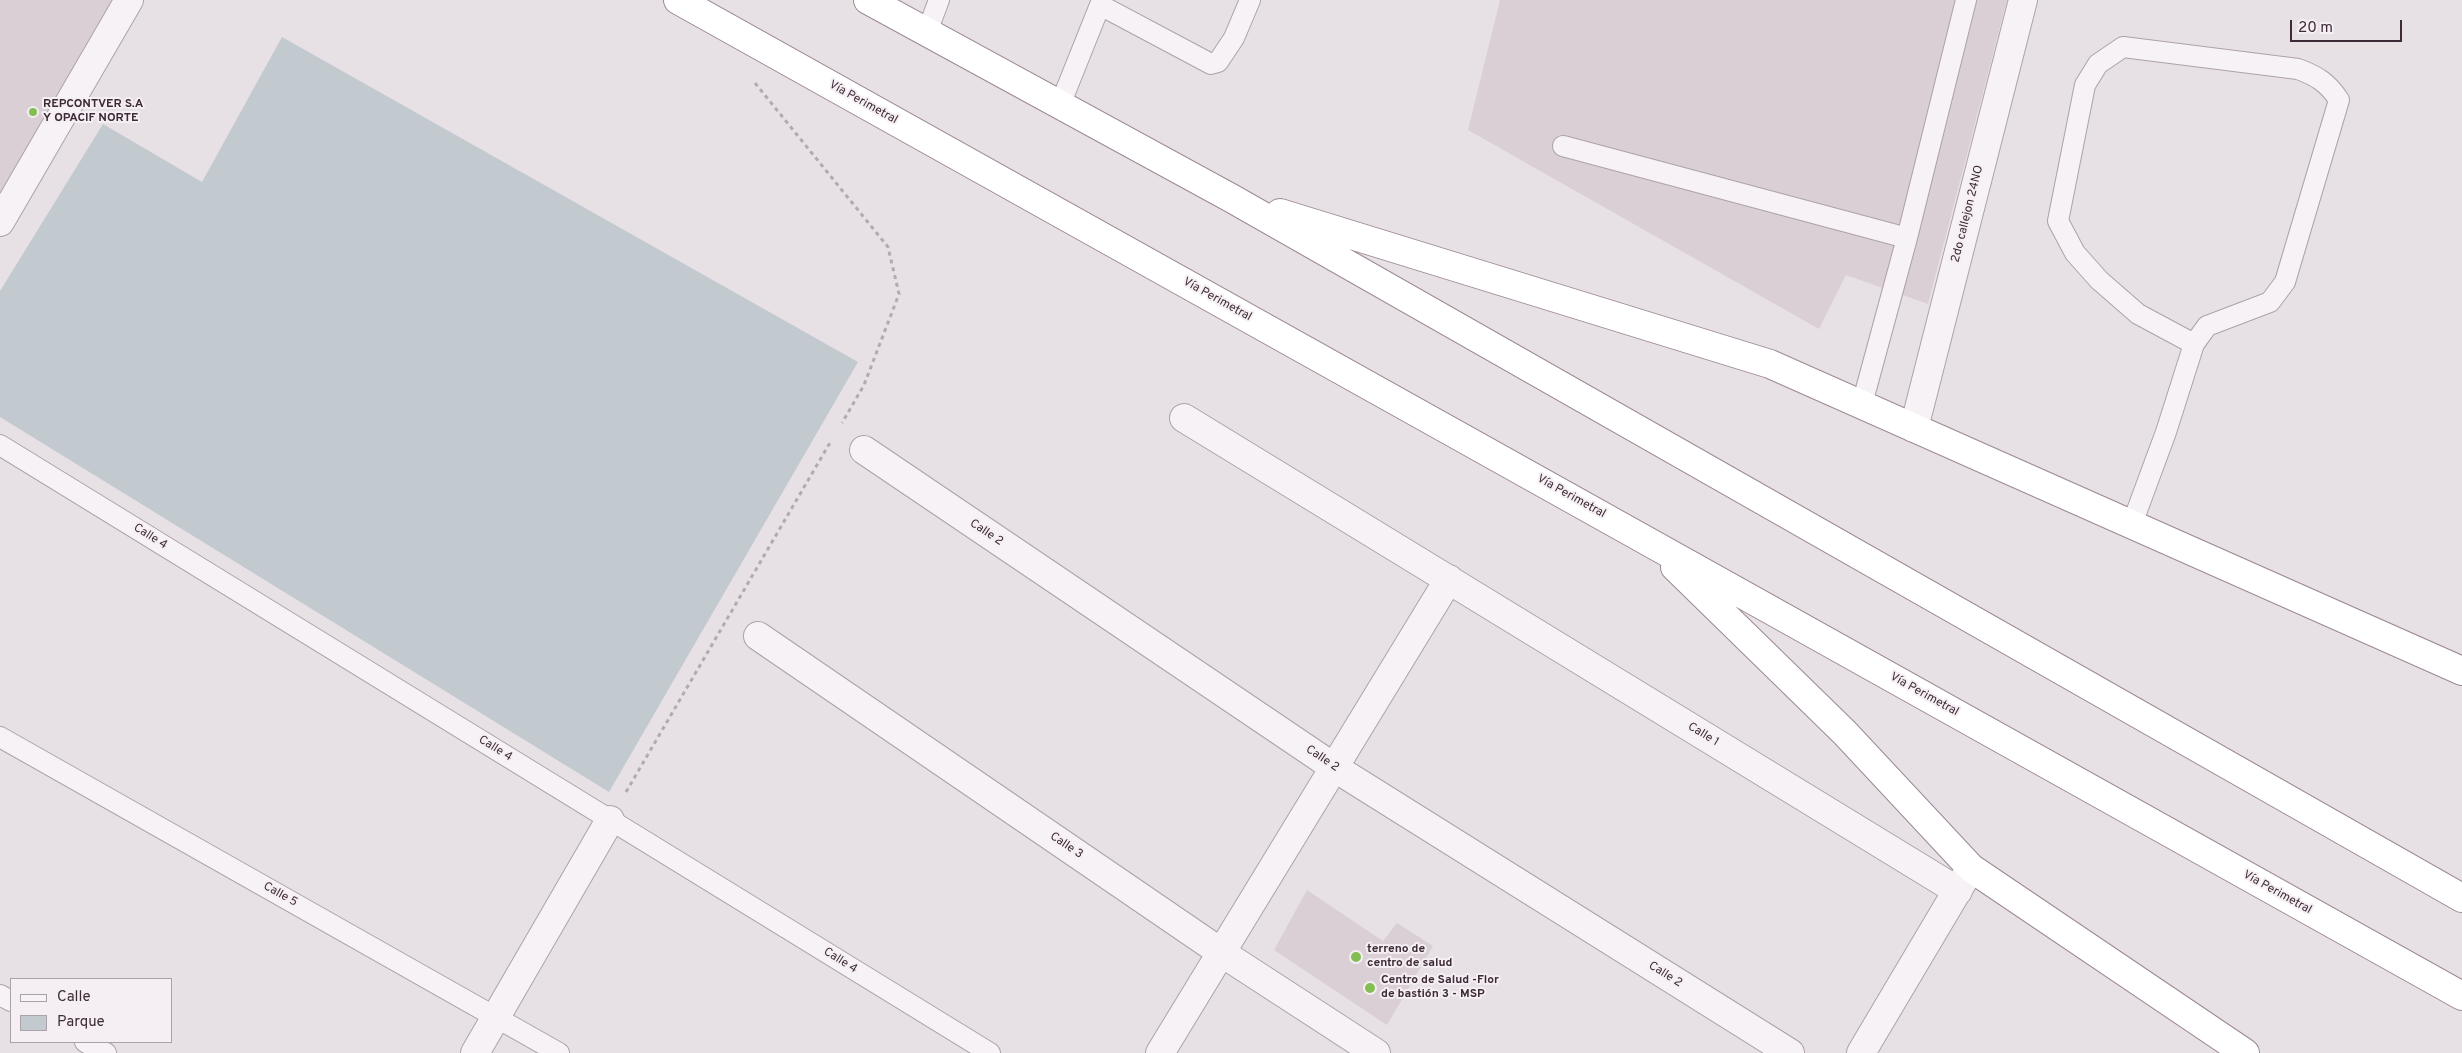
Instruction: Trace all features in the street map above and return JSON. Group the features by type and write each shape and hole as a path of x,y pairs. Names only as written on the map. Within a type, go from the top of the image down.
{"highway":[{"name":"Vía Perimetral","path":"678,0 2462,996"},
{"path":"868,0 1231,198 2462,898"},
{"path":"1231,198 1770,364 2462,672"},
{"path":"1648,540 1845,733 1964,880 2246,1053"}],"street":[{"path":"0,222 129,0"},
{"name":"2do callejon 24NO","path":"1914,428 2023,0"},
{"name":"Calle 1","path":"1184,418 1449,580 1964,880"},
{"name":"Calle 2","path":"864,450 1335,768 1790,1053"},
{"path":"1160,1053 1449,580"},
{"name":"Calle 3","path":"758,636 1222,953 1376,1053"},
{"path":"474,1053 610,820"},
{"path":"1861,1053 1964,880"}],"lane":[{"path":"928,32 939,0"},
{"path":"1060,106 1101,3 1211,64 1218,62 1234,38 1250,0"},
{"path":"1862,404 1907,238 1966,0"},
{"path":"2132,524 2166,432 2194,344 2207,326 2270,302 2286,282 2339,100 2329,85 2318,76 2298,69 2123,47 2098,64 2085,84 2058,221 2075,253 2099,280 2138,314 2194,344"},
{"path":"1563,146 1907,238"},
{"name":"Calle 4","path":"0,445 990,1053"},
{"name":"Calle 5","path":"0,737 560,1053"},
{"path":"87,1043 106,1053"}],"path":[{"path":"752,79 888,247 900,294 864,385 839,428"},
{"path":"610,820 834,436"}],"shaded area":[{"name":"REPCONTVER S.A Y OPACIF NORTE","path":"0,0 130,0 0,224"},
{"path":"1500,0 2007,0 1928,304 1846,275 1819,329 1468,130"},
{"name":"Centro de Salud -Flor de bastión 3 - MSP","path":"1307,890 1383,941 1397,923 1433,946 1387,1025 1274,950"}],"green space":[{"path":"282,37 858,362 609,792 0,417 0,291 103,124 202,182"}],"place":[{"name":"REPCONTVER S.A Y OPACIF NORTE","path":"33,112"},
{"name":"terreno de centro de salud","path":"1356,957"},
{"name":"Centro de Salud -Flor de bastión 3 - MSP","path":"1370,988"}]}
